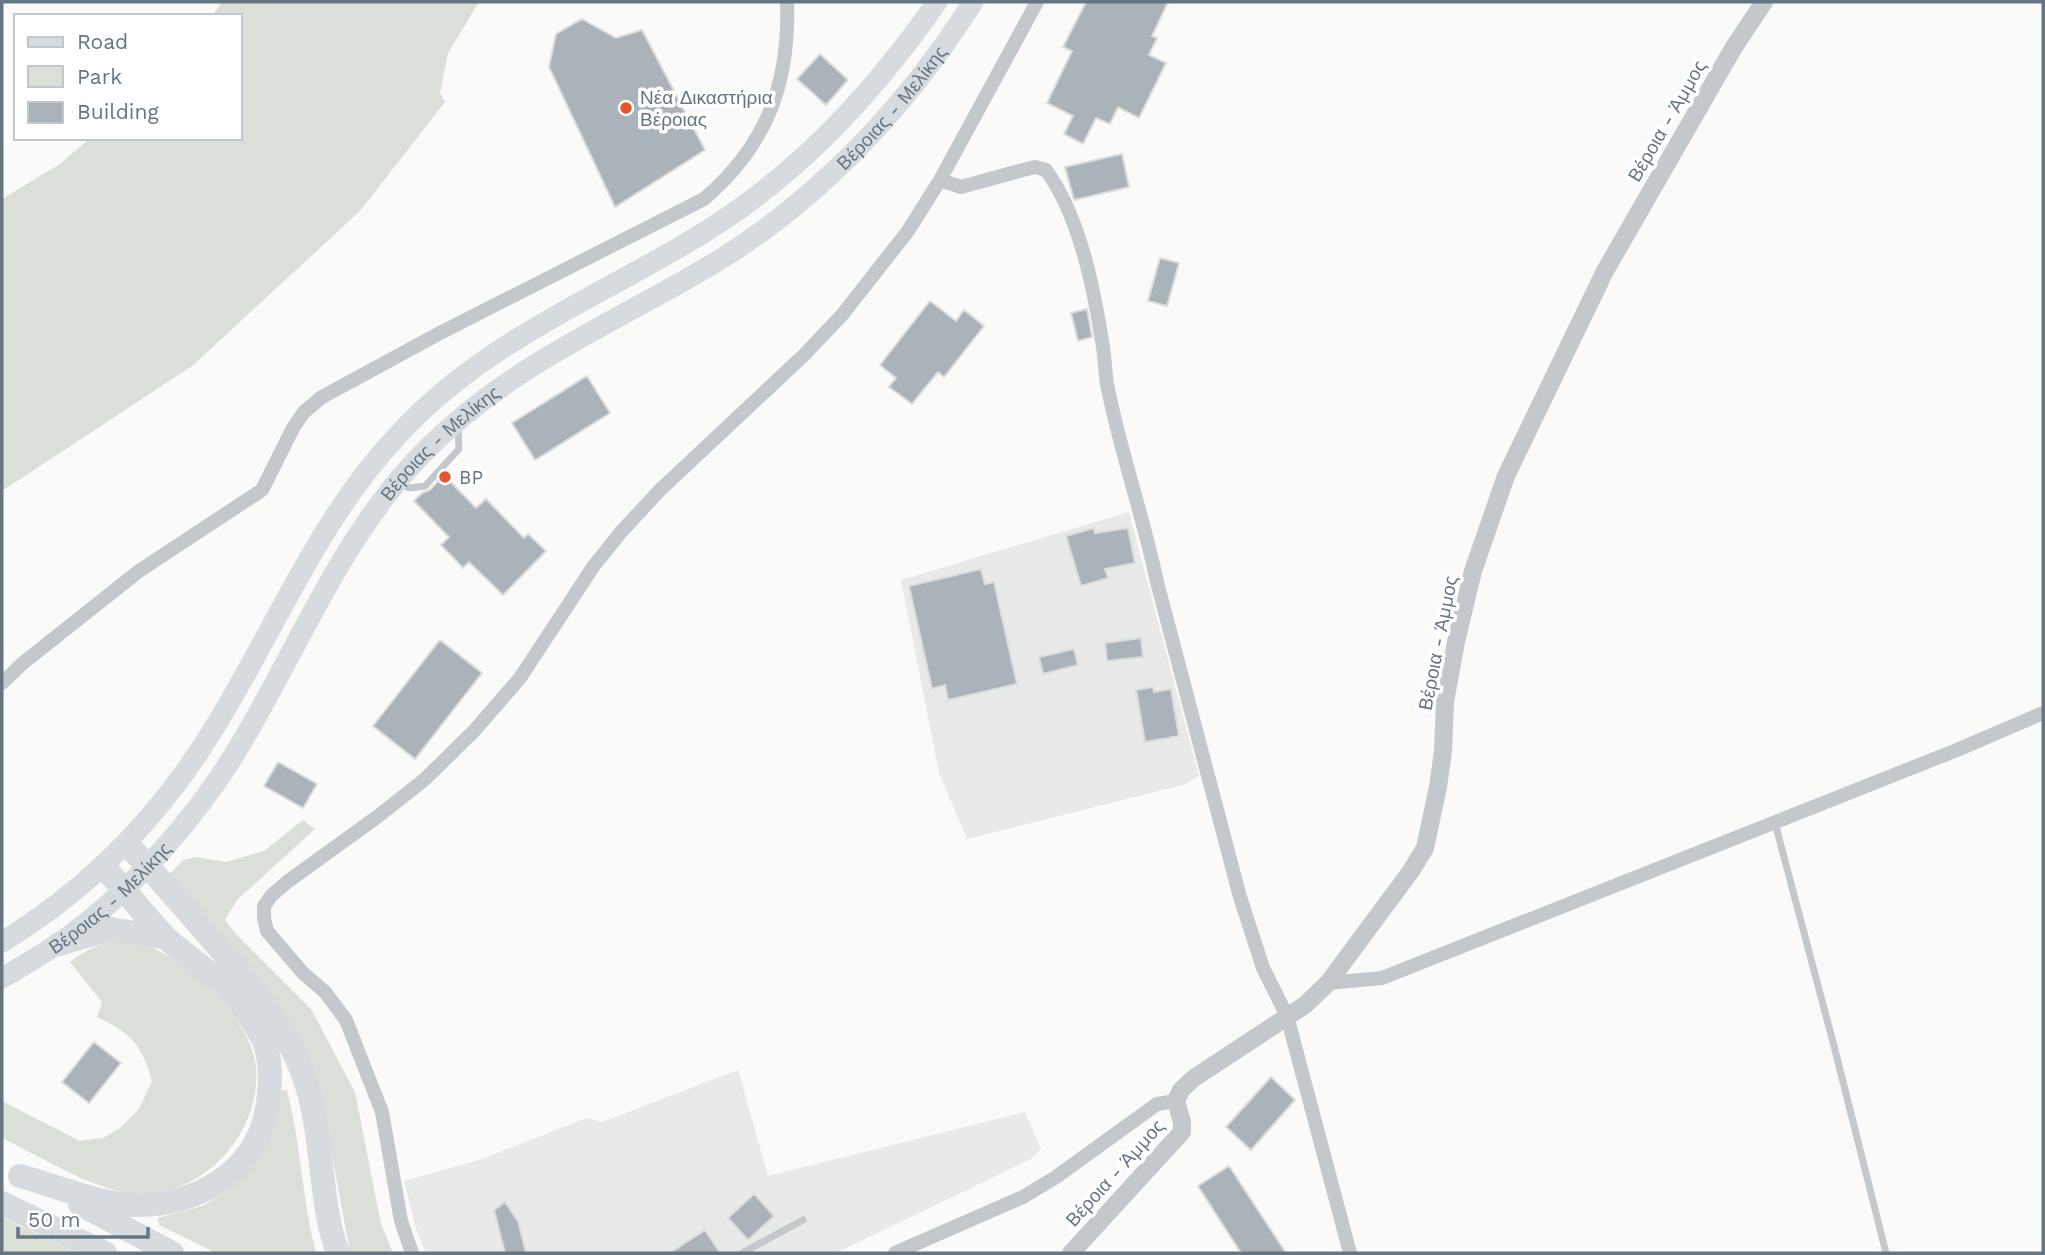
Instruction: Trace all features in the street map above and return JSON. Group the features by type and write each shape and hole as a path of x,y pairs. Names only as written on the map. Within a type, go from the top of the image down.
{"highway":[{"path":"127,844 246,979 277,1021 299,1059 311,1101 338,1253"},
{"path":"11,1172 104,1201 139,1205 178,1200 204,1191 229,1176 250,1153 264,1122 271,1090 269,1063 261,1034 238,1002 211,974 166,938 125,888 103,867"},
{"path":"59,944 111,929 166,938"},
{"path":"11,1172 172,1253"},
{"path":"2,1203 105,1253"}],"main road":[{"name":"Βέροιας - Μελίκης","path":"2,942 58,906 103,867 127,844 170,791 211,734 315,546 352,489 400,432 435,398 487,356 544,321 691,241 761,193 830,132 864,96 895,60 937,2"},
{"name":"Βέροιας - Μελίκης","path":"2,978 59,944 125,888 148,866 212,788 236,753 334,574 396,483 456,420 505,382 556,350 708,267 779,218 852,154 889,114 927,69 974,2"}],"street":[{"path":"2,683 23,663 139,571 262,490 293,428 304,412 322,397 452,326 704,200 725,181 764,129 785,60 787,2"},
{"path":"412,1253 401,1221 382,1112 346,1020 326,992 303,973 267,931 264,906 287,882 377,817 424,779 474,731 520,678 593,567 621,532 660,490 804,355 842,314 908,231 940,180 1037,2"},
{"name":"Βέροια - Άμμος","path":"1071,1253 1182,1132 1176,1101 1181,1090 1194,1078 1305,1005 1328,983 1411,871 1424,848 1438,786 1445,702 1456,642 1473,570 1506,476 1605,271 1734,47 1765,2"},
{"path":"940,180 961,187 1035,167 1045,170 1055,183 1071,214 1091,284 1104,348 1107,384 1123,453 1147,531 1157,582 1240,897 1263,968 1287,1016 1350,1253"},
{"path":"1328,983 1382,978 1775,823 2043,713"},
{"path":"895,1253 1023,1197 1056,1177 1157,1104 1176,1101"}],"lane":[{"path":"1775,823 1835,1046 1886,1253"},
{"path":"741,1253 803,1220"}],"shaded area":[{"path":"1129,512 1199,776 1186,784 967,839 939,773 901,580"},
{"path":"738,1070 768,1176 1025,1112 1041,1149 1031,1159 836,1253 426,1253 416,1229 404,1181 479,1160 587,1118 602,1122"}],"green space":[{"path":"222,2 479,2 448,53 440,93 445,102 360,211 192,366 2,491 2,199 60,164 88,140 242,140 242,14 213,14"},
{"path":"303,820 315,829 237,900 225,920 311,1009 355,1092 381,1224 393,1253 350,1253 320,1089 297,1036 170,874 183,860 197,857 226,862 264,851"},
{"path":"119,940 144,945 165,954 203,983 229,1010 244,1031 256,1067 255,1094 247,1120 234,1143 217,1163 195,1179 171,1189 145,1194 104,1187 59,1168 2,1138 2,1101 80,1141 103,1138 120,1128 139,1109 152,1081 144,1058 127,1035 97,1017 102,1002 70,962 93,948"},
{"path":"282,1090 287,1090 292,1110 316,1253 216,1253 159,1225 158,1218 203,1206 224,1193 250,1169"},
{"path":"2,1217 77,1253 2,1253"}],"building":[{"path":"1086,2 1168,2 1152,36 1157,38 1149,55 1166,63 1139,118 1118,107 1110,124 1096,118 1083,144 1064,134 1073,116 1047,103 1072,51 1063,47"},
{"name":"Νέα Δικαστήρια Βέροιας","path":"582,19 616,38 642,30 705,150 615,207 549,67 556,34"},
{"path":"820,54 848,80 826,105 797,79"},
{"path":"1122,154 1129,187 1074,200 1065,167"},
{"path":"1160,258 1179,263 1167,306 1148,301"},
{"path":"930,301 956,321 964,310 984,326 944,377 938,372 912,404 889,387 896,378 880,365"},
{"path":"1087,309 1092,337 1078,341 1071,313"},
{"path":"587,376 610,413 535,460 512,423"},
{"path":"444,475 476,508 486,499 524,538 528,534 546,551 503,595 469,562 463,568 441,545 449,537 414,501 430,490"},
{"path":"1094,528 1095,533 1128,528 1135,563 1105,569 1108,578 1081,586 1066,536"},
{"path":"981,569 985,584 994,582 1017,684 948,700 945,685 932,689 909,586"},
{"path":"1141,638 1143,657 1107,661 1105,643"},
{"path":"440,640 482,673 415,759 373,726"},
{"path":"1074,649 1078,665 1043,674 1039,657"},
{"path":"1153,687 1154,692 1171,689 1179,736 1145,742 1136,690"},
{"path":"278,762 317,784 303,808 264,786"},
{"path":"94,1042 121,1063 89,1103 62,1082"},
{"path":"1271,1077 1295,1100 1251,1150 1226,1127"},
{"path":"1229,1166 1286,1253 1241,1253 1198,1186"},
{"path":"754,1194 774,1216 748,1240 728,1218"},
{"path":"505,1202 518,1221 526,1253 505,1253 494,1210"},
{"path":"705,1230 720,1253 670,1253"}],"place":[{"name":"Νέα Δικαστήρια Βέροιας","path":"626,108"},
{"name":"BP","path":"445,477"}]}
